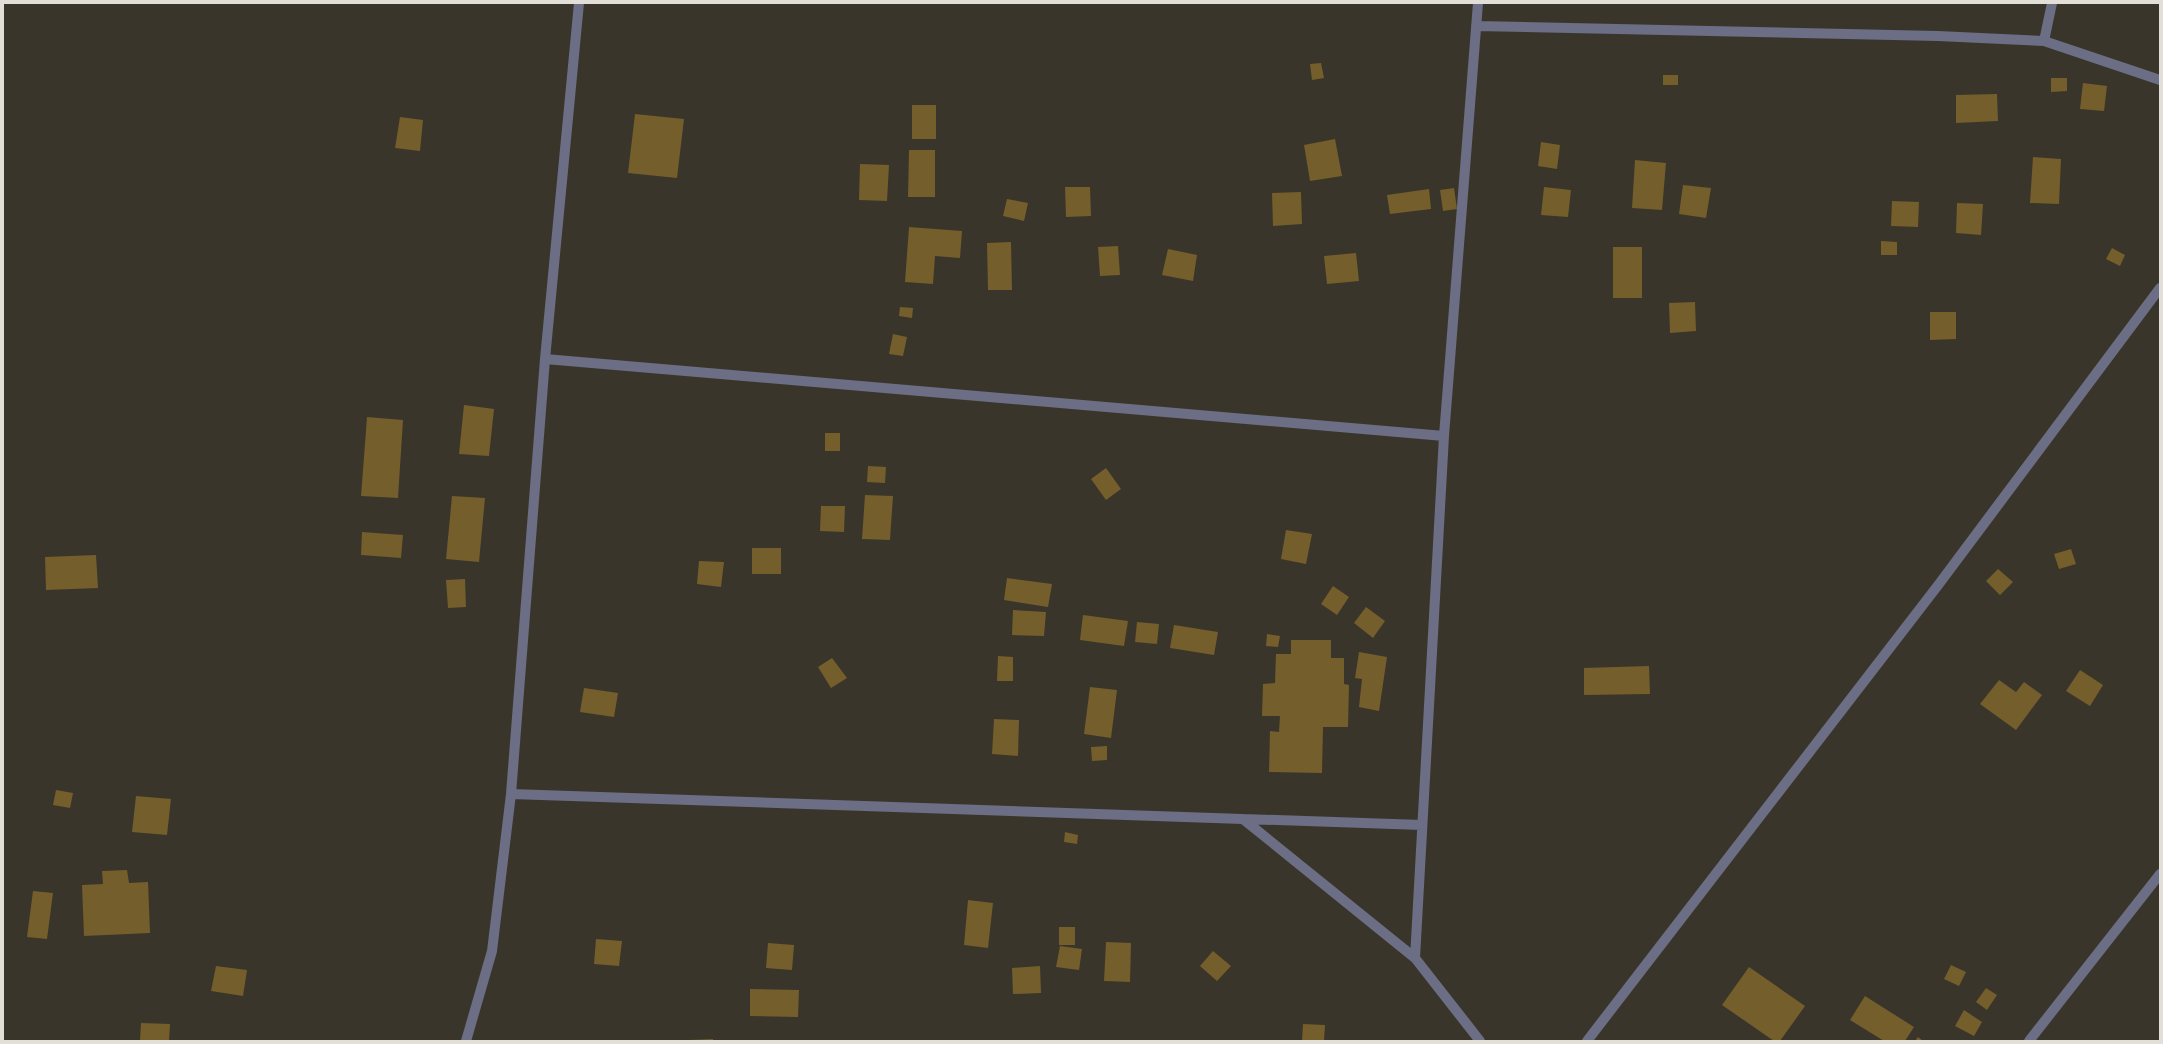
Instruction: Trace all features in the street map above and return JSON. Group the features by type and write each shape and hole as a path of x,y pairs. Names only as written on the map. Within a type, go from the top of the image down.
{"street":[{"path":"466,1041 492,951 511,794 545,359 579,3"},
{"path":"1415,958 1444,436 1478,3"},
{"path":"2044,41 2052,3"},
{"path":"1476,26 1938,36 2044,41 2160,80"},
{"path":"1588,1041 1939,584 2160,288"},
{"path":"545,359 1444,436"},
{"path":"511,794 1422,825"},
{"path":"1244,819 1415,958 1480,1041"},
{"path":"2029,1041 2160,874"}],"building":[{"path":"1321,63 1324,78 1312,80 1310,64"},
{"path":"1663,75 1678,75 1678,85 1663,85"},
{"path":"2051,78 2067,78 2067,91 2051,92"},
{"path":"2083,83 2107,86 2104,111 2080,109"},
{"path":"1997,94 1998,121 1956,123 1956,95"},
{"path":"912,105 936,105 936,139 912,139"},
{"path":"635,114 684,119 677,178 628,173"},
{"path":"400,117 423,120 420,151 395,148"},
{"path":"1335,139 1342,176 1310,181 1304,145"},
{"path":"1541,142 1560,145 1557,169 1538,166"},
{"path":"909,150 935,150 935,197 908,197"},
{"path":"2033,157 2061,159 2059,204 2030,203"},
{"path":"1635,160 1666,163 1662,210 1632,208"},
{"path":"860,164 889,165 887,201 859,200"},
{"path":"1683,185 1711,188 1706,218 1679,214"},
{"path":"1065,187 1090,187 1091,216 1066,217"},
{"path":"1544,187 1571,190 1568,217 1541,215"},
{"path":"1454,188 1457,209 1443,211 1440,190"},
{"path":"1429,189 1431,209 1390,214 1387,195"},
{"path":"1301,192 1302,224 1273,226 1272,193"},
{"path":"1007,199 1028,203 1024,221 1003,216"},
{"path":"1892,201 1919,202 1918,227 1891,226"},
{"path":"1957,203 1983,204 1981,235 1956,233"},
{"path":"909,227 962,231 960,258 935,256 933,284 905,282"},
{"path":"1881,241 1897,242 1897,255 1881,255"},
{"path":"1011,242 1012,290 988,290 987,243"},
{"path":"1118,246 1120,275 1100,276 1098,247"},
{"path":"1613,247 1642,247 1642,298 1613,298"},
{"path":"2112,248 2125,255 2120,266 2106,259"},
{"path":"1168,249 1197,255 1193,281 1162,275"},
{"path":"1356,253 1359,281 1327,284 1324,256"},
{"path":"1695,302 1696,331 1670,333 1669,303"},
{"path":"900,307 913,308 912,318 899,316"},
{"path":"1930,312 1956,312 1956,339 1930,340"},
{"path":"893,334 907,337 903,356 889,354"},
{"path":"464,405 494,409 489,456 459,454"},
{"path":"367,417 403,420 398,498 361,496"},
{"path":"825,433 840,433 840,451 825,451"},
{"path":"868,466 886,467 885,483 867,482"},
{"path":"1106,468 1121,489 1106,500 1091,479"},
{"path":"865,495 893,496 890,540 862,539"},
{"path":"452,496 485,498 479,562 446,559"},
{"path":"821,506 845,506 844,532 820,531"},
{"path":"1286,530 1312,534 1306,564 1281,559"},
{"path":"362,532 403,535 401,558 361,555"},
{"path":"752,548 781,548 781,574 752,574"},
{"path":"2071,549 2076,564 2059,569 2054,554"},
{"path":"96,555 98,588 46,590 45,557"},
{"path":"699,561 724,562 721,587 697,584"},
{"path":"1998,569 2013,582 2000,595 1986,581"},
{"path":"1007,578 1052,584 1048,607 1004,600"},
{"path":"465,579 466,607 448,608 446,580"},
{"path":"1333,586 1349,597 1337,615 1321,604"},
{"path":"1366,607 1385,621 1373,638 1354,623"},
{"path":"1013,610 1046,612 1044,636 1012,635"},
{"path":"1083,615 1128,621 1124,646 1080,640"},
{"path":"1137,622 1159,624 1157,644 1135,642"},
{"path":"1174,625 1218,632 1214,655 1170,648"},
{"path":"1267,634 1280,636 1278,647 1266,646"},
{"path":"1291,640 1331,640 1331,658 1344,658 1344,684 1349,685 1348,727 1323,727 1322,773 1269,772 1270,731 1279,732 1280,716 1262,716 1263,684 1275,683 1276,654 1291,654"},
{"path":"1359,652 1387,657 1379,711 1359,707 1362,679 1355,678"},
{"path":"998,656 1013,657 1013,681 997,681"},
{"path":"832,658 847,678 831,688 818,667"},
{"path":"1649,666 1650,694 1584,695 1584,668"},
{"path":"2080,670 2103,685 2090,706 2066,691"},
{"path":"1999,680 2016,692 2024,682 2042,695 2016,730 1980,704"},
{"path":"1090,687 1117,690 1111,738 1084,734"},
{"path":"584,688 618,693 614,717 580,712"},
{"path":"994,719 1019,720 1018,756 992,754"},
{"path":"1107,746 1107,760 1092,761 1091,747"},
{"path":"56,790 73,793 70,808 53,805"},
{"path":"136,796 171,799 167,835 132,832"},
{"path":"1065,832 1078,835 1077,844 1064,842"},
{"path":"127,870 129,883 148,882 150,933 84,936 82,885 103,884 102,871"},
{"path":"33,891 53,893 47,939 27,937"},
{"path":"968,900 993,903 988,948 964,945"},
{"path":"1059,927 1075,927 1075,945 1059,945"},
{"path":"596,939 622,941 619,966 594,964"},
{"path":"1106,942 1131,943 1130,982 1104,981"},
{"path":"768,943 794,945 792,970 766,968"},
{"path":"1060,946 1082,949 1079,970 1056,967"},
{"path":"1213,951 1231,966 1217,981 1200,966"},
{"path":"1951,965 1966,972 1959,986 1944,979"},
{"path":"216,966 247,970 243,996 211,991"},
{"path":"1040,966 1041,993 1013,994 1012,968"},
{"path":"1749,967 1805,1006 1780,1041 1774,1041 1722,1005"},
{"path":"1986,988 1997,995 1987,1010 1976,1002"},
{"path":"750,989 799,990 798,1017 750,1016"},
{"path":"1865,996 1914,1027 1905,1041 1884,1041 1850,1020"},
{"path":"1964,1010 1982,1022 1974,1036 1955,1026"},
{"path":"141,1023 170,1024 169,1041 140,1041"},
{"path":"1303,1024 1325,1025 1324,1041 1302,1041"},
{"path":"1918,1037 1923,1041 1915,1041"},
{"path":"713,1039 713,1041 689,1041 689,1040"}]}
